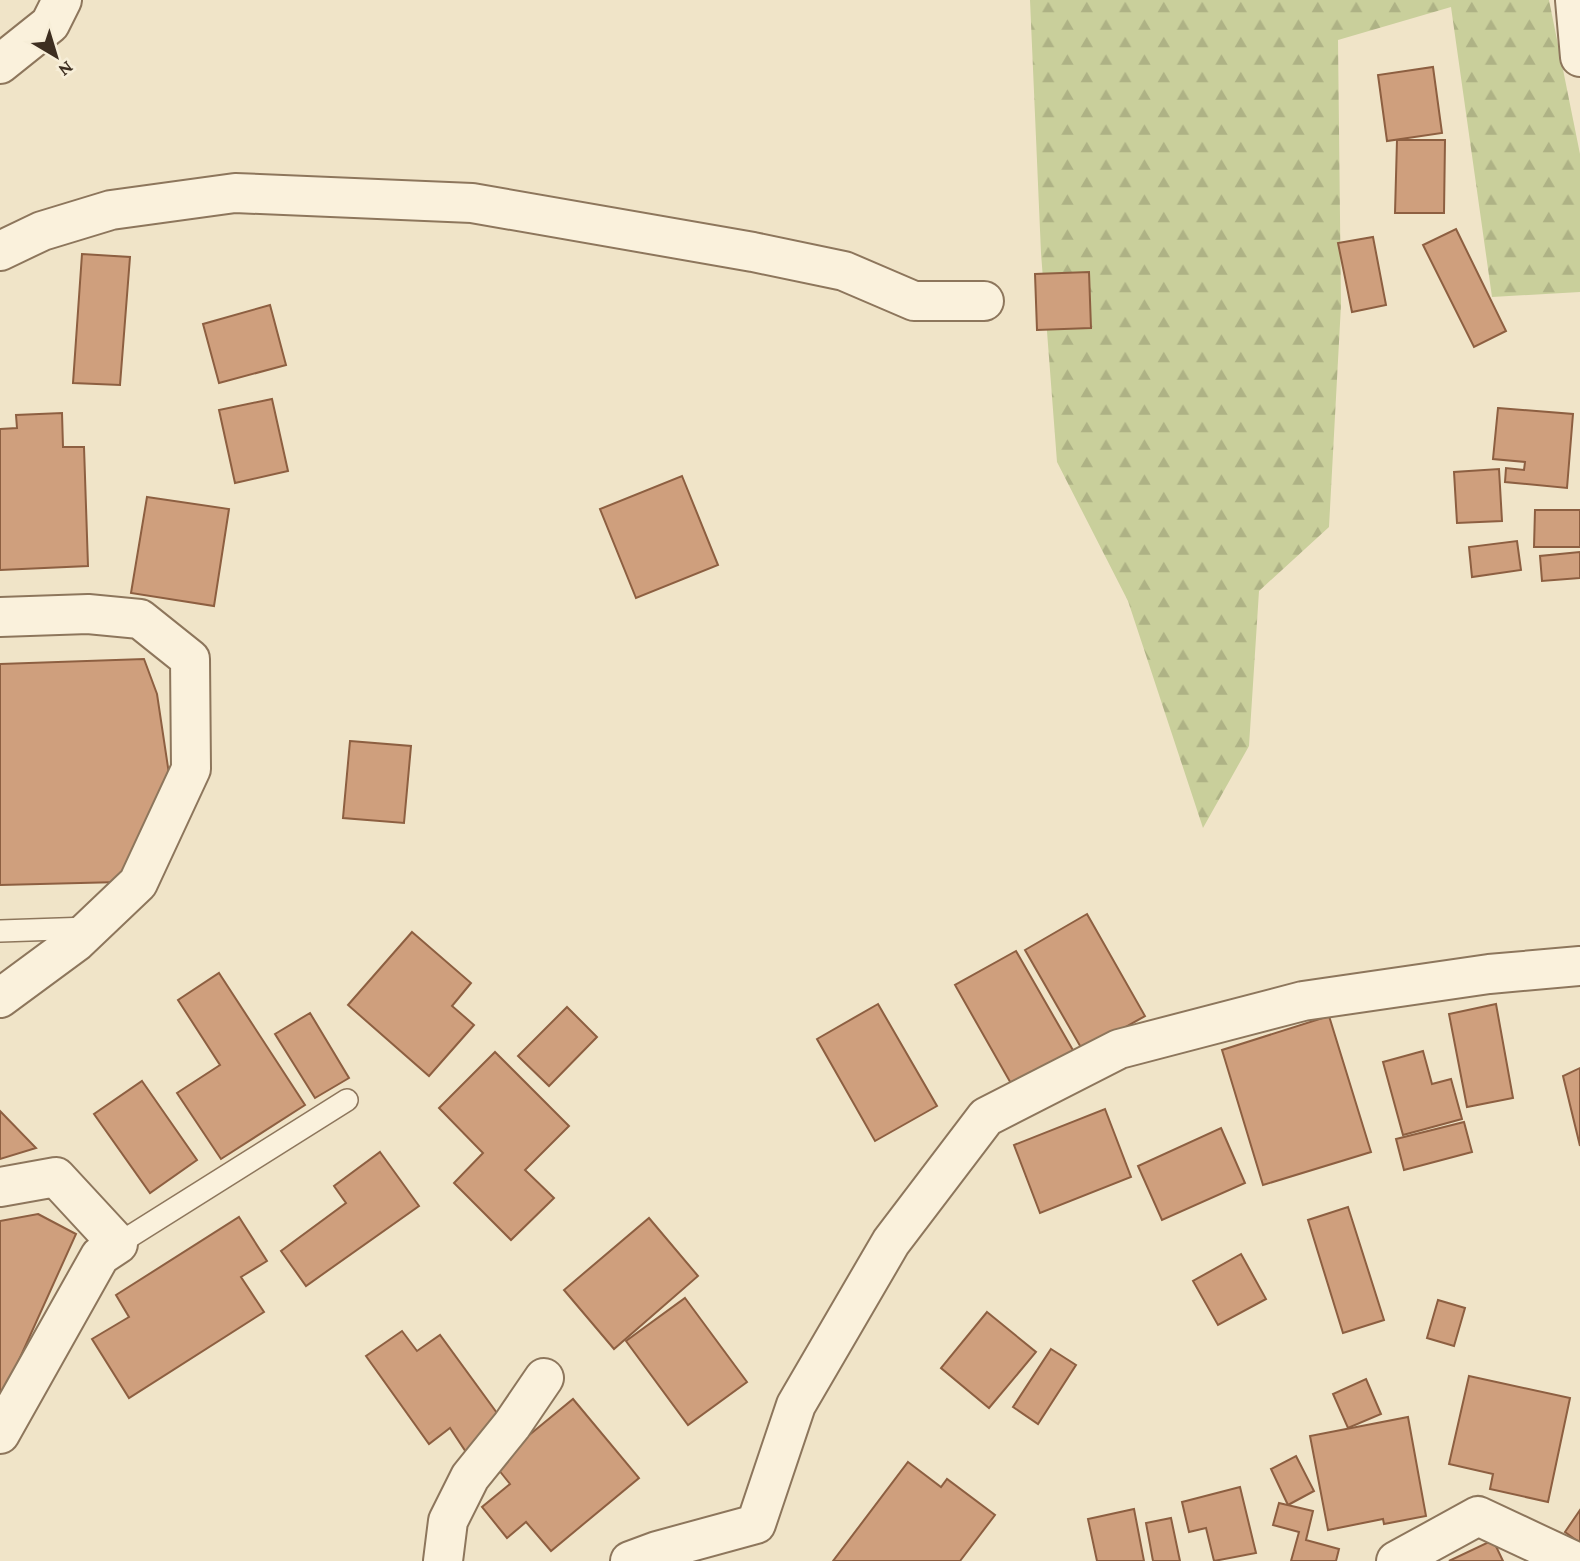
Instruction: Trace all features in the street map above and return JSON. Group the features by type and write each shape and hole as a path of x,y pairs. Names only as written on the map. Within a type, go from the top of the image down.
{"street":[{"path":"0,64 50,24 62,0"},
{"path":"1575,0 1580,57"},
{"path":"0,251 41,231 111,210 235,193 472,203 753,252 844,271 914,301 984,301"},
{"path":"0,617 88,614 139,619 190,659 191,769 138,883 76,942 0,998"},
{"path":"745,1561 796,1405 891,1242 986,1117 1119,1049 1303,1001 1489,974 1580,966"},
{"path":"0,1187 56,1177 118,1244 100,1256 0,1434"},
{"path":"443,1561 448,1521 470,1477 512,1425 544,1378"},
{"path":"1396,1561 1478,1517 1574,1561"},
{"path":"630,1561 756,1524"}],"lane":[{"path":"0,930 91,928"},
{"path":"118,1244 346,1100"}],"green space":[{"path":"1030,0 1549,0 1580,154 1580,292 1492,297 1451,7 1338,40 1341,305 1329,527 1259,591 1249,746 1203,828 1128,601 1057,462 1041,253"}],"building":[{"path":"1433,67 1442,133 1387,141 1378,75"},
{"path":"1397,140 1445,140 1444,213 1395,213"},
{"path":"1456,229 1506,331 1474,347 1423,245"},
{"path":"1373,237 1386,305 1352,312 1338,243"},
{"path":"82,254 130,257 120,385 73,383"},
{"path":"1089,272 1091,328 1037,330 1035,274"},
{"path":"270,305 286,365 219,383 203,324"},
{"path":"272,399 288,471 235,483 219,410"},
{"path":"1498,408 1573,414 1567,488 1505,482 1506,468 1524,470 1525,462 1493,459"},
{"path":"62,413 63,447 84,447 88,566 0,570 0,429 17,428 16,415"},
{"path":"1499,469 1502,521 1457,523 1454,472"},
{"path":"682,476 718,565 636,598 600,509"},
{"path":"147,497 229,509 214,606 131,593"},
{"path":"1535,510 1580,510 1580,547 1534,547"},
{"path":"1517,541 1521,570 1472,577 1469,547"},
{"path":"1580,552 1580,578 1542,581 1540,556"},
{"path":"144,659 157,694 172,794 120,882 0,885 0,664"},
{"path":"350,741 411,746 404,823 343,818"},
{"path":"1087,914 1145,1016 1083,1051 1025,950"},
{"path":"412,932 471,983 452,1006 474,1025 429,1076 348,1005"},
{"path":"1016,951 1074,1052 1013,1087 955,985"},
{"path":"219,973 305,1105 221,1159 177,1093 220,1065 178,1000"},
{"path":"878,1004 937,1106 875,1141 817,1039"},
{"path":"1496,1004 1513,1098 1467,1107 1449,1014"},
{"path":"567,1007 597,1037 549,1086 518,1056"},
{"path":"310,1013 349,1078 315,1098 275,1034"},
{"path":"1329,1016 1371,1152 1263,1185 1222,1050"},
{"path":"1423,1051 1432,1084 1451,1079 1462,1119 1403,1135 1383,1062"},
{"path":"495,1052 569,1126 525,1170 554,1198 511,1240 454,1183 483,1153 439,1108"},
{"path":"1580,1068 1580,1146 1563,1076"},
{"path":"142,1081 197,1160 150,1193 94,1114"},
{"path":"1105,1109 1131,1177 1040,1213 1014,1145"},
{"path":"0,1111 36,1148 0,1159"},
{"path":"1464,1122 1472,1152 1404,1170 1396,1139"},
{"path":"1221,1128 1245,1183 1162,1220 1138,1166"},
{"path":"380,1152 419,1206 306,1286 281,1251 346,1203 334,1186"},
{"path":"1348,1207 1384,1320 1343,1333 1308,1220"},
{"path":"38,1214 76,1234 0,1402 0,1221"},
{"path":"239,1217 267,1261 241,1277 264,1312 129,1398 92,1339 129,1317 116,1295"},
{"path":"649,1218 698,1276 614,1349 564,1290"},
{"path":"1241,1254 1266,1299 1218,1325 1193,1281"},
{"path":"685,1298 747,1382 688,1425 626,1341"},
{"path":"1438,1300 1465,1308 1454,1346 1427,1338"},
{"path":"987,1312 1036,1352 989,1408 941,1368"},
{"path":"402,1331 417,1351 440,1335 505,1424 466,1452 450,1428 429,1444 366,1356"},
{"path":"1051,1349 1076,1365 1038,1424 1013,1407"},
{"path":"1469,1376 1570,1398 1548,1502 1490,1489 1493,1474 1449,1464"},
{"path":"1366,1379 1381,1414 1348,1428 1333,1394"},
{"path":"573,1399 639,1478 551,1551 526,1522 507,1538 482,1507 510,1484 494,1464"},
{"path":"1408,1417 1426,1516 1384,1524 1383,1519 1328,1530 1310,1436"},
{"path":"1296,1456 1314,1491 1288,1505 1271,1469"},
{"path":"908,1462 941,1487 947,1479 995,1515 960,1561 833,1561"},
{"path":"1240,1487 1256,1553 1214,1561 1206,1528 1189,1532 1182,1502"},
{"path":"1279,1503 1313,1511 1306,1540 1339,1549 1336,1561 1291,1561 1299,1532 1273,1525"},
{"path":"1134,1509 1144,1561 1097,1561 1088,1519"},
{"path":"1580,1510 1580,1543 1565,1532"},
{"path":"1171,1518 1180,1561 1153,1561 1146,1523"},
{"path":"1493,1540 1503,1561 1449,1561"}]}
